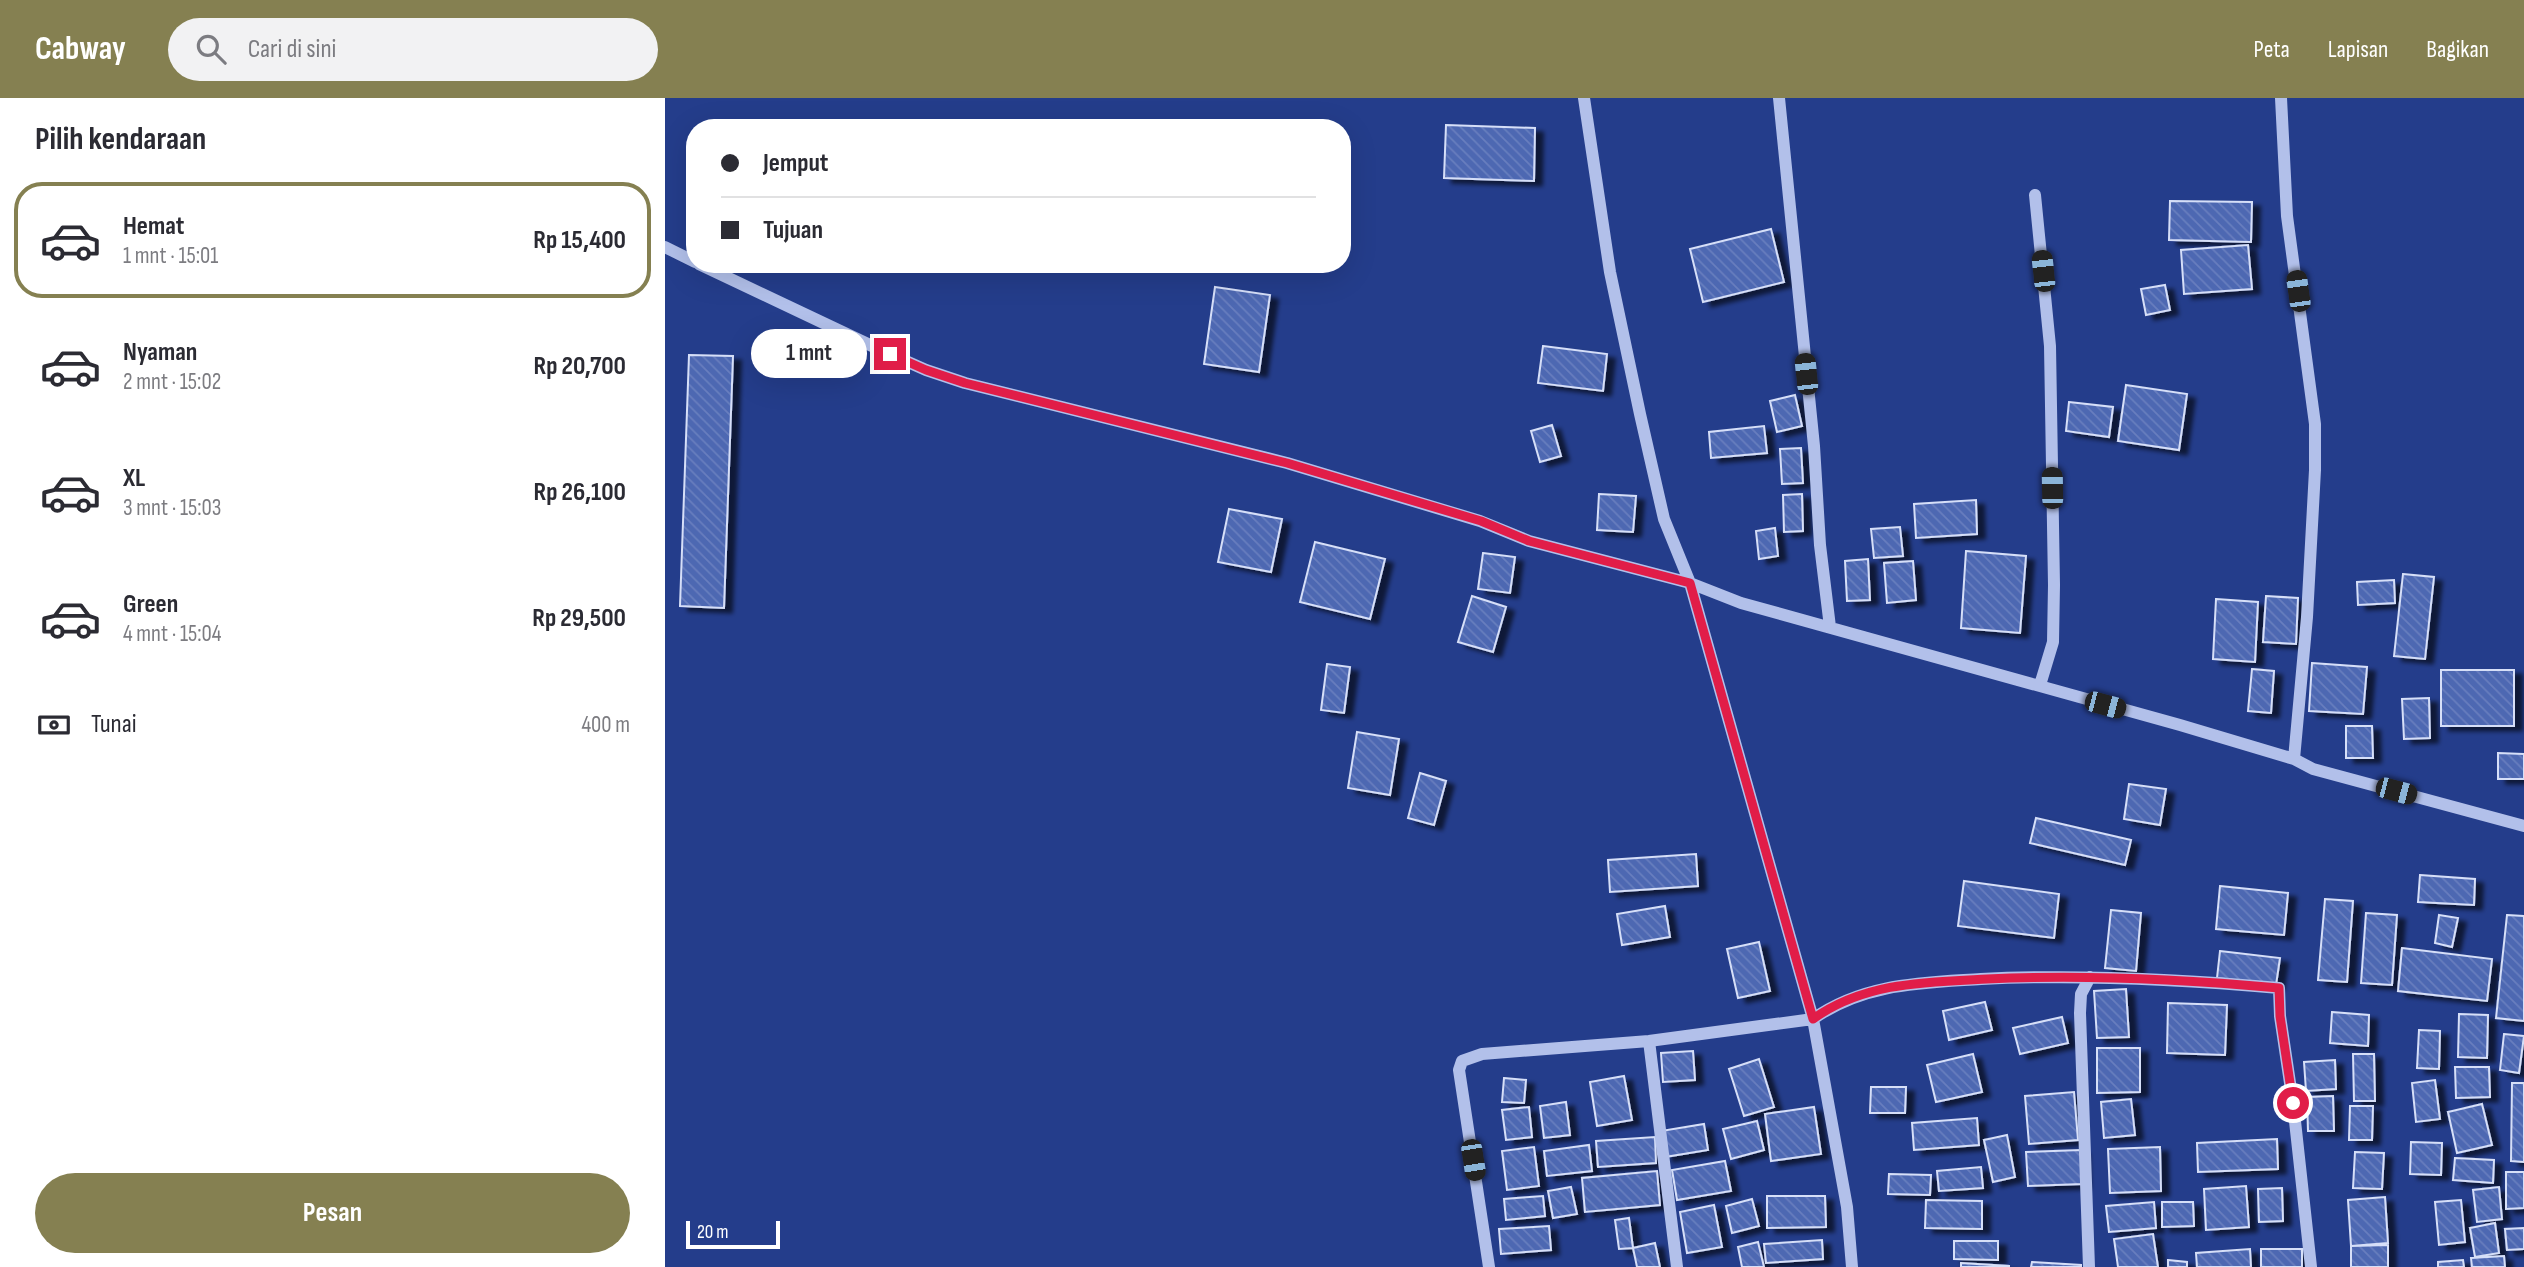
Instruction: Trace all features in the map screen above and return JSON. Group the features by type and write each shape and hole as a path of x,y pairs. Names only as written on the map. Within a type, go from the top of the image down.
{"street":[{"path":"1584,98 1610,272 1664,519 1690,583 1813,1019 1847,1207 1851,1267"},
{"path":"1779,98 1830,627"},
{"path":"2281,98 2287,216 2315,424 2307,617 2294,759"},
{"path":"2035,195 2050,346 2054,585 2053,642 2040,685"},
{"path":"665,247 686,258"},
{"path":"718,273 926,370 965,383 1287,463 1481,521 1529,541 1690,583 1741,603 2040,685 2294,759 2313,769 2524,826"},
{"path":"1489,1267 1459,1070 1462,1061 1482,1054 1649,1041 1813,1019 1834,1004 1900,984 2048,976 2175,978 2279,988 2280,1016 2293,1103 2311,1267"},
{"path":"2089,1267 2080,1013 2081,994 2090,977"},
{"path":"1649,1041 1677,1267"}],"building":[{"path":"1446,125 1535,128 1534,181 1444,178"},
{"path":"2170,201 2252,202 2251,242 2169,240"},
{"path":"1771,229 1784,282 1703,302 1690,249"},
{"path":"2248,245 2252,289 2184,294 2181,250"},
{"path":"2165,285 2170,310 2146,315 2141,289"},
{"path":"1215,287 1270,295 1259,372 1204,364"},
{"path":"1543,346 1607,354 1603,391 1538,383"},
{"path":"689,355 733,356 724,608 680,606"},
{"path":"2126,385 2187,394 2179,450 2118,441"},
{"path":"1795,395 1802,426 1777,432 1770,401"},
{"path":"2069,402 2113,407 2109,437 2066,431"},
{"path":"1552,425 1561,456 1540,462 1531,431"},
{"path":"1764,426 1767,453 1711,458 1709,432"},
{"path":"1801,448 1803,483 1782,484 1780,449"},
{"path":"1599,494 1636,496 1633,532 1597,530"},
{"path":"1802,494 1803,531 1784,532 1783,495"},
{"path":"1976,500 1977,534 1916,538 1914,504"},
{"path":"1229,509 1282,519 1271,572 1218,562"},
{"path":"1900,527 1903,556 1874,558 1871,529"},
{"path":"1775,528 1778,556 1759,559 1756,531"},
{"path":"1315,542 1385,559 1370,619 1300,602"},
{"path":"1966,551 2026,556 2020,633 1961,628"},
{"path":"1483,553 1515,557 1510,593 1478,589"},
{"path":"1868,559 1870,600 1847,601 1845,561"},
{"path":"1913,561 1916,600 1887,603 1884,563"},
{"path":"2403,574 2434,577 2425,659 2394,656"},
{"path":"2394,580 2395,603 2358,605 2357,582"},
{"path":"1472,596 1506,607 1493,652 1458,642"},
{"path":"2266,596 2298,598 2296,644 2263,642"},
{"path":"2216,599 2258,602 2255,662 2213,659"},
{"path":"2312,663 2367,667 2363,714 2309,711"},
{"path":"1327,664 1350,667 1344,713 1321,710"},
{"path":"2252,669 2274,671 2271,713 2248,711"},
{"path":"2441,670 2514,670 2514,726 2441,726"},
{"path":"2429,698 2430,738 2404,739 2402,699"},
{"path":"2346,726 2372,726 2373,758 2346,758"},
{"path":"1357,732 1399,739 1390,795 1348,788"},
{"path":"2498,753 2524,754 2524,779 2498,779"},
{"path":"1420,773 1446,781 1434,825 1408,818"},
{"path":"2129,784 2166,789 2160,825 2124,819"},
{"path":"2036,818 2131,840 2125,865 2030,843"},
{"path":"1696,854 1698,886 1610,892 1608,860"},
{"path":"2420,875 2475,879 2474,905 2418,902"},
{"path":"1964,881 2059,894 2054,938 1958,926"},
{"path":"2220,886 2288,893 2284,935 2216,929"},
{"path":"2325,899 2353,901 2347,982 2318,980"},
{"path":"1665,906 1670,937 1622,945 1617,914"},
{"path":"2111,910 2141,913 2136,971 2105,968"},
{"path":"2366,913 2397,915 2392,985 2361,983"},
{"path":"2439,915 2458,918 2452,947 2435,943"},
{"path":"2507,915 2524,916 2524,1021 2496,1018"},
{"path":"1759,942 1770,991 1738,998 1727,949"},
{"path":"2402,948 2492,959 2487,1001 2398,991"},
{"path":"2220,951 2280,958 2276,985 2217,978"},
{"path":"2126,989 2129,1037 2097,1038 2094,991"},
{"path":"1985,1002 1992,1030 1949,1040 1943,1011"},
{"path":"2168,1003 2227,1005 2225,1055 2167,1053"},
{"path":"2332,1012 2369,1015 2368,1046 2330,1043"},
{"path":"2459,1014 2488,1015 2487,1058 2458,1057"},
{"path":"2062,1017 2068,1043 2020,1054 2013,1028"},
{"path":"2419,1030 2440,1031 2439,1069 2417,1068"},
{"path":"2504,1034 2524,1036 2519,1073 2500,1070"},
{"path":"2097,1048 2140,1048 2140,1092 2097,1093"},
{"path":"1693,1051 1695,1080 1663,1082 1661,1053"},
{"path":"1973,1054 1982,1092 1936,1102 1927,1065"},
{"path":"2353,1054 2374,1054 2375,1101 2354,1101"},
{"path":"1759,1059 1774,1107 1744,1116 1729,1069"},
{"path":"2335,1060 2336,1089 2306,1091 2304,1062"},
{"path":"2455,1067 2489,1067 2490,1097 2456,1098"},
{"path":"1624,1076 1632,1120 1597,1126 1590,1082"},
{"path":"1504,1078 1526,1080 1524,1103 1502,1102"},
{"path":"2435,1080 2440,1119 2416,1122 2412,1083"},
{"path":"2512,1083 2524,1083 2524,1162 2511,1161"},
{"path":"1871,1087 1906,1087 1905,1113 1870,1113"},
{"path":"2074,1092 2078,1140 2029,1144 2025,1096"},
{"path":"2333,1096 2334,1131 2308,1131 2307,1097"},
{"path":"2131,1099 2135,1135 2104,1138 2101,1102"},
{"path":"1566,1102 1570,1135 1544,1138 1540,1106"},
{"path":"2482,1104 2492,1145 2457,1153 2448,1112"},
{"path":"2350,1106 2373,1106 2372,1140 2349,1140"},
{"path":"1529,1107 1532,1137 1506,1140 1502,1110"},
{"path":"1814,1107 1821,1154 1771,1161 1765,1114"},
{"path":"1977,1118 1979,1145 1914,1150 1912,1123"},
{"path":"1757,1121 1764,1150 1731,1159 1723,1129"},
{"path":"1704,1124 1708,1150 1665,1157 1661,1131"},
{"path":"2007,1135 2015,1177 1993,1182 1984,1140"},
{"path":"1655,1137 1656,1163 1598,1167 1596,1141"},
{"path":"2277,1139 2278,1169 2198,1172 2197,1143"},
{"path":"2411,1142 2442,1143 2441,1175 2410,1174"},
{"path":"1589,1145 1592,1171 1547,1176 1544,1151"},
{"path":"1534,1147 1539,1186 1507,1190 1502,1151"},
{"path":"2160,1147 2161,1191 2110,1193 2108,1149"},
{"path":"2081,1150 2082,1184 2028,1186 2026,1152"},
{"path":"2355,1152 2384,1153 2382,1189 2353,1188"},
{"path":"2455,1158 2494,1160 2493,1183 2453,1180"},
{"path":"1725,1161 1731,1191 1677,1200 1672,1170"},
{"path":"1981,1167 1983,1188 1939,1191 1937,1171"},
{"path":"1657,1171 1660,1205 1585,1212 1582,1178"},
{"path":"2506,1172 2524,1172 2524,1208 2506,1209"},
{"path":"1889,1174 1931,1175 1930,1195 1888,1194"},
{"path":"2246,1186 2249,1227 2206,1230 2204,1189"},
{"path":"1571,1187 1577,1214 1553,1218 1548,1191"},
{"path":"2499,1187 2502,1219 2477,1222 2473,1190"},
{"path":"2282,1188 2283,1221 2259,1222 2258,1189"},
{"path":"1543,1196 1545,1216 1506,1220 1504,1199"},
{"path":"1767,1196 1825,1196 1826,1227 1767,1228"},
{"path":"2385,1197 2388,1243 2351,1246 2348,1200"},
{"path":"1752,1199 1759,1226 1732,1233 1726,1206"},
{"path":"1926,1200 1982,1201 1982,1229 1925,1228"},
{"path":"2461,1200 2465,1242 2439,1245 2435,1202"},
{"path":"2154,1202 2156,1228 2109,1232 2106,1206"},
{"path":"2162,1202 2193,1202 2194,1226 2162,1227"},
{"path":"1714,1205 1722,1247 1687,1253 1680,1212"},
{"path":"1629,1218 1633,1248 1619,1249 1615,1220"},
{"path":"2495,1223 2499,1253 2475,1257 2470,1228"},
{"path":"1549,1226 1551,1250 1501,1254 1499,1229"},
{"path":"2524,1228 2524,1249 2507,1250 2505,1229"},
{"path":"2153,1234 2158,1267 2118,1267 2114,1239"},
{"path":"1822,1240 1823,1259 1766,1263 1764,1244"},
{"path":"1954,1241 1998,1241 1998,1260 1954,1259"},
{"path":"1758,1242 1764,1267 1742,1267 1738,1247"},
{"path":"1655,1243 1660,1267 1637,1267 1633,1248"},
{"path":"2388,1245 2388,1267 2351,1267 2351,1246"},
{"path":"2250,1249 2251,1267 2197,1267 2196,1253"},
{"path":"2261,1249 2302,1249 2302,1267 2261,1267"},
{"path":"2504,1256 2505,1267 2472,1267 2471,1258"},
{"path":"2168,1260 2187,1262 2187,1267 2168,1267"},
{"path":"2463,1260 2464,1267 2438,1267 2438,1262"},
{"path":"2032,1262 2081,1265 2081,1267 2031,1267"},
{"path":"1961,1263 2009,1266 2009,1267 1961,1267"}],"route":[{"path":"890,354 965,383 1287,463 1481,521 1529,541 1635,571 1690,583 1813,1019 1834,1004 1900,984 2048,976 2175,978 2279,988 2280,1016 2293,1103"}]}
